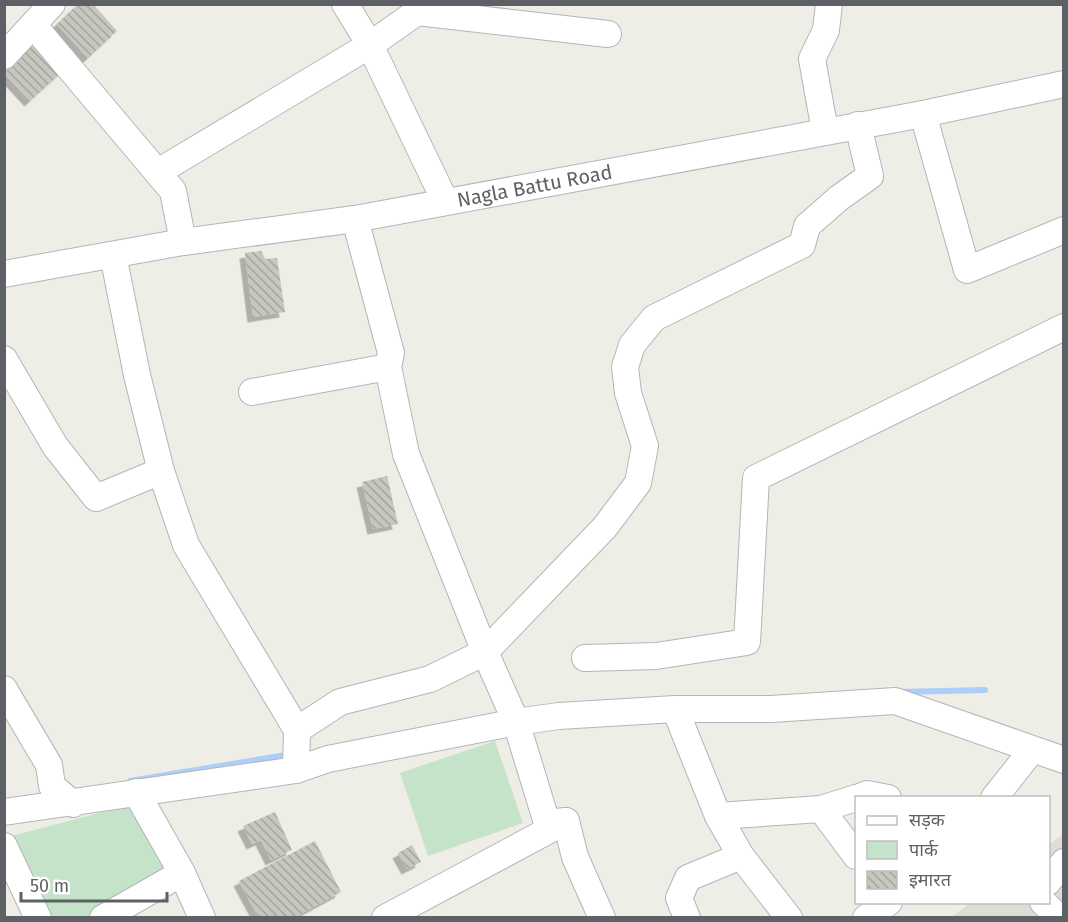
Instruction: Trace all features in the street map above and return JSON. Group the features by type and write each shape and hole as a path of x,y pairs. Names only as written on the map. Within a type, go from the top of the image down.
{"street":[{"path":"4,56 52,4"},
{"path":"345,4 370,45 445,201"},
{"path":"825,131 812,59 826,30 829,4"},
{"path":"158,172 370,45 417,12 505,13 608,34"},
{"path":"34,26 173,191 183,242"},
{"name":"Nagla Battu Road","path":"4,274 183,242 355,219 923,114 1064,84"},
{"path":"923,114 967,270 1064,231"},
{"path":"297,730 340,702 430,679 485,652 605,527 638,483 645,446 628,393 625,368 632,345 654,318 802,245 807,226 839,198 870,176 858,125"},
{"path":"355,219 391,353 388,366 406,454 485,652 514,716 547,823 566,821"},
{"path":"113,255 137,375 161,471 186,545 297,730 296,770"},
{"path":"585,658 656,656 747,642 756,478 1064,327"},
{"path":"4,359 55,446 96,498 161,471"},
{"path":"252,392 388,366"},
{"path":"4,689 49,765 52,786 73,804"},
{"path":"4,812 73,804 136,792 296,770 328,759 514,716 675,709 771,709 895,701 1064,760"},
{"path":"675,709 718,816 741,856 789,918"},
{"path":"996,796 1032,750"},
{"path":"136,792 182,873 202,918"},
{"path":"862,796 867,794 878,796"},
{"path":"718,816 821,809 855,799"},
{"path":"821,809 855,855"},
{"path":"385,918 566,821"},
{"path":"566,821 574,857 602,918"},
{"path":"4,846 39,918"},
{"path":"687,918 679,898 688,878 741,856"},
{"path":"1050,880 1064,862"},
{"path":"103,918 182,873"},
{"path":"866,918 887,904"},
{"path":"1044,904 1059,918"}],"shaded area":[{"path":"1063,834 1063,917 950,918 969,904 1050,904 1050,844"}],"green space":[{"path":"495,741 523,823 428,856 400,773"},
{"path":"137,803 172,870 88,917 49,917 12,836"}],"building":[{"path":"78,4 93,4 117,31 88,58 57,24"},
{"path":"38,41 64,70 30,101 4,73"},
{"path":"261,251 265,259 277,258 285,312 253,317 245,253"},
{"path":"387,476 398,524 373,529 362,482"},
{"path":"275,812 292,850 271,860 261,840 252,844 243,826"},
{"path":"315,841 341,892 293,918 259,918 239,881"},
{"path":"412,845 421,862 407,869 398,853"}],"waterway":[{"path":"901,692 985,690"},
{"path":"130,781 292,754"}]}
